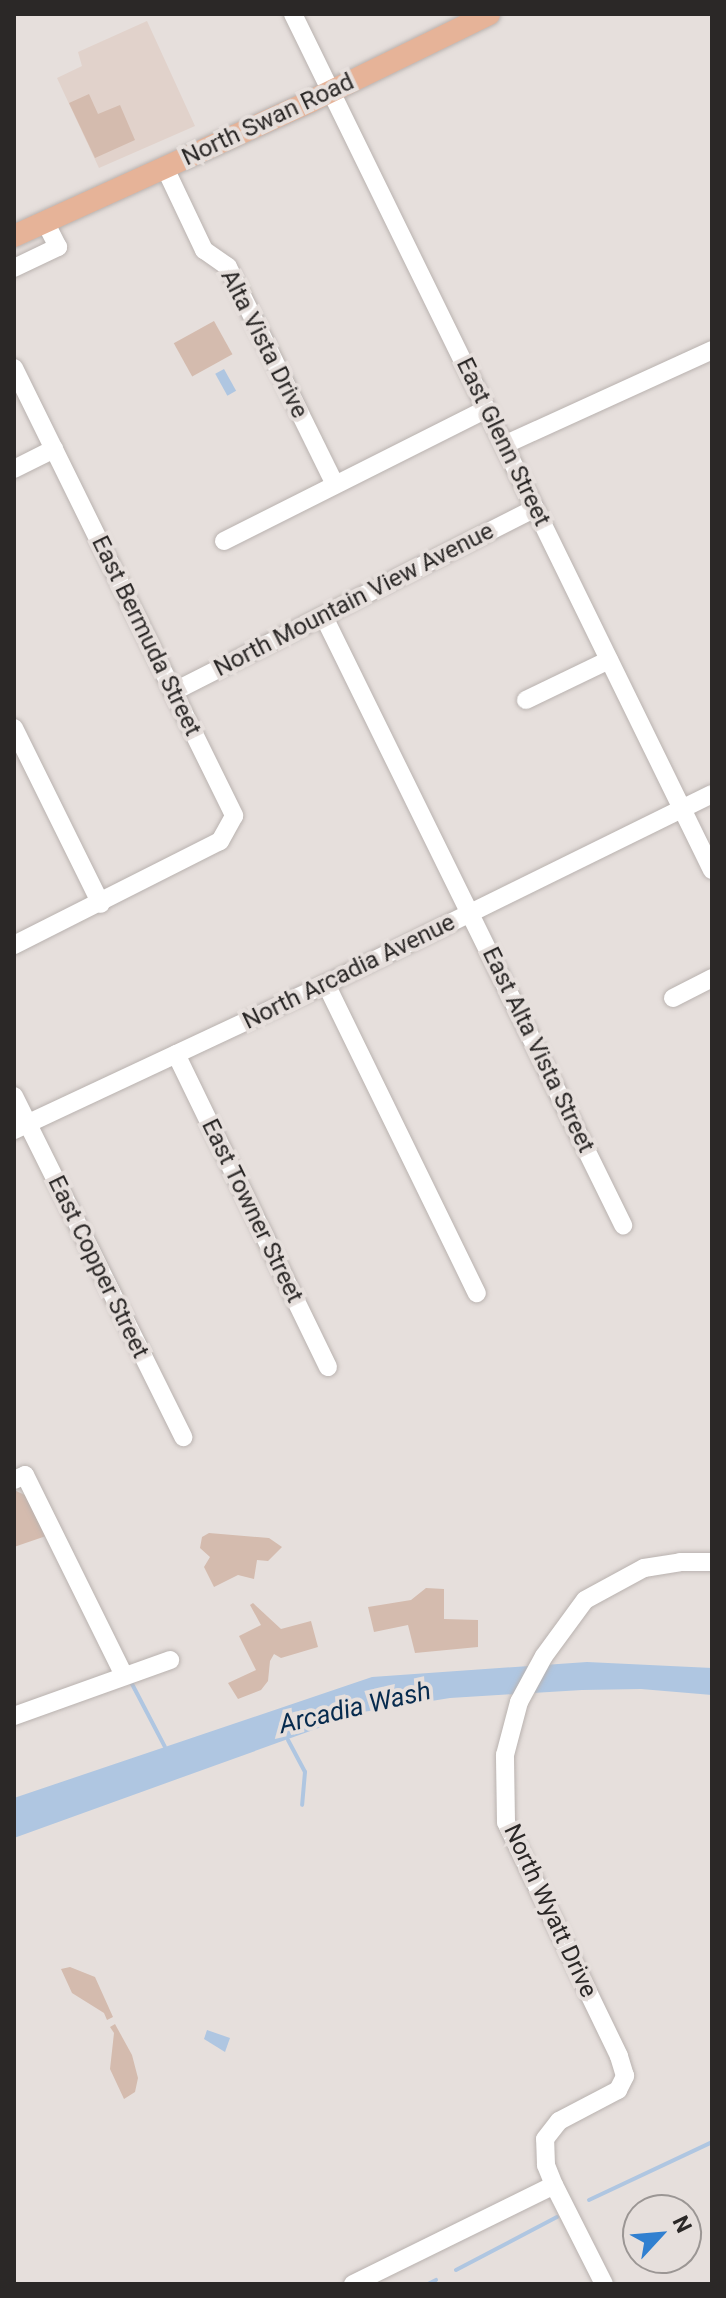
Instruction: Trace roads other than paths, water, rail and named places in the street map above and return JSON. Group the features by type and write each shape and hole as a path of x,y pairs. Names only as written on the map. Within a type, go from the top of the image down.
{"main road":[{"name":"North Swan Road","path":"14,236 331,91 489,14"}],"street":[{"name":"East Glenn Street","path":"293,14 712,870"},
{"name":"Alta Vista Drive","path":"165,168 204,250 228,267 335,484"},
{"path":"14,268 58,247 45,222"},
{"path":"504,445 712,350"},
{"name":"East Bermuda Street","path":"14,368 229,803 236,827 220,841 101,904"},
{"path":"224,541 486,409"},
{"path":"14,469 54,449"},
{"name":"North Mountain View Avenue","path":"173,692 535,508"},
{"name":"East Alta Vista Street","path":"324,617 623,1225"},
{"path":"526,700 609,660"},
{"path":"14,728 101,904 14,945"},
{"name":"North Arcadia Avenue","path":"21,1127 326,984 712,794"},
{"path":"673,998 712,978"},
{"path":"326,984 477,1293"},
{"name":"East Towner Street","path":"176,1054 328,1367"},
{"name":"East Copper Street","path":"14,1096 21,1127 183,1437"},
{"path":"14,1480 25,1475 124,1675"},
{"name":"North Wyatt Drive","path":"604,2284 554,2185 546,2165 545,2139 559,2121 618,2090 625,2076 619,2056 506,1822 505,1755 519,1702 544,1656 585,1600 644,1568 680,1562 712,1562"},
{"path":"14,1716 170,1660"},
{"path":"353,2284 554,2185"}],"water":[{"path":"224,369 236,391 227,396 215,374"},
{"name":"Arcadia Wash","path":"587,1662 712,1668 712,1695 641,1689 582,1690 450,1698 363,1712 14,1838 14,1798 372,1677"},
{"path":"207,2030 230,2038 225,2052 204,2039"}],"waterway":[{"path":"131,1682 165,1747"},
{"path":"288,1740 305,1772 302,1805"},
{"path":"589,2200 712,2142"},
{"path":"456,2270 557,2217"},
{"path":"428,2284 436,2280"}]}
